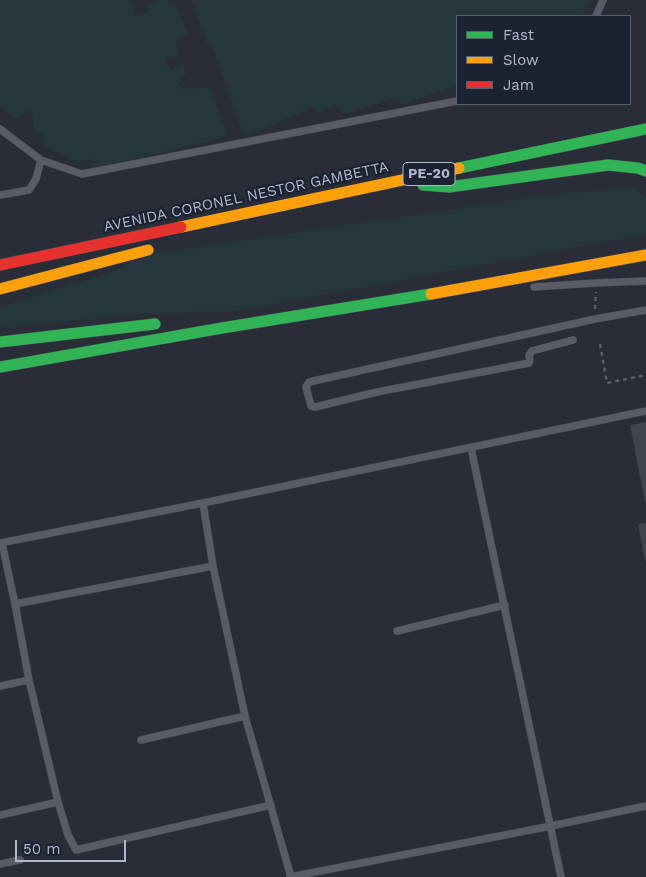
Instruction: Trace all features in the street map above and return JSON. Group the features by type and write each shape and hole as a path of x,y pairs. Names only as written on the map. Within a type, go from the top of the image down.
{"highway":[{"name":"AVENIDA CORONEL NESTOR GAMBETTA","path":"0,266 646,129"},
{"path":"386,183 449,187 608,165 638,168 646,171"},
{"path":"172,240 212,220"},
{"path":"0,289 156,248"},
{"path":"0,367 431,294 646,255"},
{"path":"0,342 168,322"},
{"path":"187,323 222,328"}],"lane":[{"path":"596,15 603,0"},
{"path":"0,129 41,160 82,174 456,101"},
{"path":"0,195 28,190 36,179 41,160"},
{"path":"527,288 646,281"},
{"path":"431,294 498,290"},
{"path":"573,340 532,351 529,355 529,363 377,392 315,407 311,406 306,387 309,382 595,319 646,310"},
{"path":"271,805 76,850 68,835 58,802 28,680 15,604 1,543 646,411"},
{"path":"471,448 552,826 561,877"},
{"path":"203,503 213,566 245,716 290,877 646,806"},
{"path":"15,604 213,566"},
{"path":"397,631 504,606"},
{"path":"0,686 28,680"},
{"path":"141,740 245,716"},
{"path":"0,815 58,802"},
{"path":"0,864 20,860"}],"path":[{"path":"595,311 596,289"},
{"path":"600,344 607,383 646,375"}],"shaded area":[{"path":"0,0 132,0 135,5 132,16 150,12 144,7 159,0 168,0 168,2 175,3 188,34 176,41 179,57 165,57 167,65 171,70 183,63 186,73 178,84 183,89 210,87 226,134 219,139 95,168 91,159 77,162 43,145 45,137 33,128 33,118 30,110 15,119 0,106"},
{"path":"192,0 588,0 583,15 456,15 456,86 402,104 397,97 345,114 335,105 317,113 312,108 244,137 212,45 208,46"},
{"path":"633,187 646,197 646,234 241,310 130,315 0,328 0,307 114,271 148,255 543,196"}],"building":[{"path":"646,422 646,502 645,502 630,425"},
{"path":"646,523 646,561 645,561 638,524"}],"traffic: fast":[{"path":"459,168 646,129"},
{"path":"423,185 449,187 608,165 638,168 646,171"},
{"path":"0,367 431,294"},
{"path":"0,342 155,324"}],"traffic: slow":[{"path":"181,227 459,168"},
{"path":"0,289 148,250"},
{"path":"431,294 646,255"}],"traffic: jam":[{"path":"0,265 181,227"}]}
